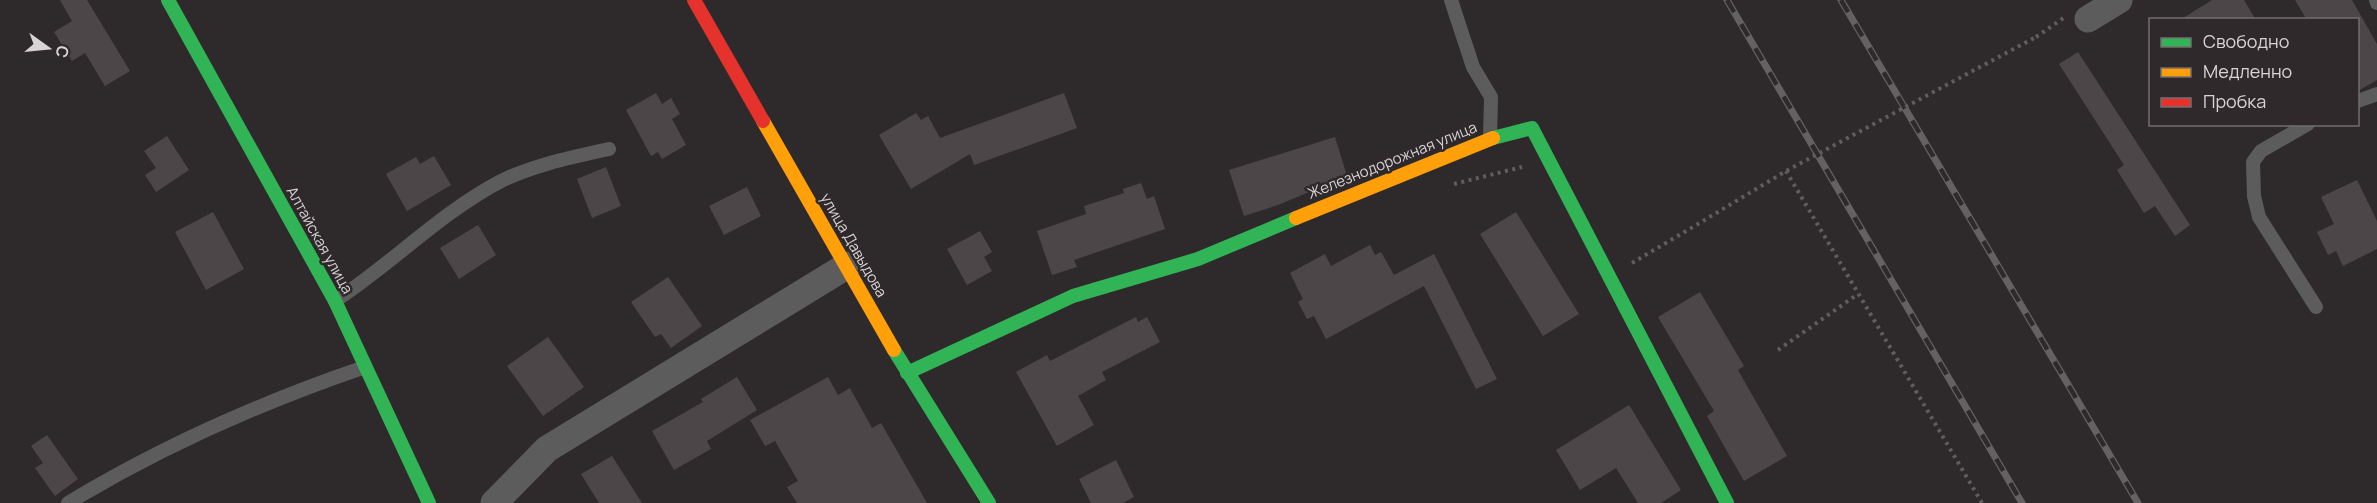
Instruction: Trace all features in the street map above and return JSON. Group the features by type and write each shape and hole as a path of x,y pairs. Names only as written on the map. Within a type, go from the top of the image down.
{"street":[{"name":"Алтайская улица","path":"168,0 335,301 429,503"},
{"name":"улица Давыдова","path":"694,0 848,265 907,373 989,503"},
{"path":"2080,16 2119,0"},
{"name":"Железнодорожная улица","path":"907,373 1073,296 1198,259 1490,138 1532,128 1727,503"},
{"path":"494,503 547,449 848,265"}],"lane":[{"path":"1451,0 1473,67 1491,97 1490,138"},
{"path":"2359,101 2377,94"},
{"path":"2305,126 2261,151 2253,162 2254,196 2259,217 2316,307"},
{"path":"335,301 386,265 438,221 503,181 544,164 609,149"},
{"path":"68,503 106,480 209,429 295,391 366,367"}],"path":[{"path":"1624,267 1786,171 2036,37 2080,16"},
{"path":"1450,186 1549,160"},
{"path":"1786,171 1982,503"},
{"path":"1778,350 1858,294"}],"building":[{"path":"60,0 87,0 130,71 105,86 85,53 72,61 54,32 72,21"},
{"path":"2212,0 2244,0 2255,18 2183,18"},
{"path":"2295,0 2352,0 2377,44 2377,80 2359,90 2359,18 2306,18"},
{"path":"2078,52 2190,225 2175,236 2155,206 2144,213 2117,170 2124,165 2059,64"},
{"path":"656,93 662,104 671,98 680,114 672,119 686,145 662,159 658,152 651,156 626,110"},
{"path":"1064,93 1077,128 974,165 970,154 911,189 879,135 916,113 921,120 928,116 940,138"},
{"path":"167,136 189,170 156,192 145,175 156,168 144,151"},
{"path":"1335,137 1347,176 1278,205 1244,216 1229,170"},
{"path":"434,156 451,185 407,211 386,174 416,157 420,164"},
{"path":"606,167 621,206 592,218 577,179"},
{"path":"2357,180 2377,221 2377,249 2343,266 2336,251 2328,255 2317,232 2334,224 2321,197"},
{"path":"1141,183 1147,199 1154,196 1165,229 1074,260 1077,267 1052,275 1037,231 1086,214 1084,206 1124,193 1123,189"},
{"path":"747,187 761,216 724,235 709,206"},
{"path":"213,212 244,269 206,290 175,232"},
{"path":"1516,212 1579,314 1543,336 1480,234"},
{"path":"478,225 496,255 459,279 440,248"},
{"path":"980,231 992,252 984,257 992,271 967,285 947,249"},
{"path":"1370,245 1375,255 1381,252 1394,275 1434,254 1497,379 1476,389 1424,286 1326,339 1314,316 1307,319 1298,302 1303,299 1290,273 1325,254 1331,266"},
{"path":"668,277 702,326 671,348 661,334 655,337 631,302"},
{"path":"1700,292 1744,366 1738,370 1787,456 1744,481 1707,416 1714,411 1658,317"},
{"path":"1136,317 1138,322 1147,317 1160,342 1102,372 1106,380 1078,396 1094,425 1057,446 1016,372 1047,355 1050,361"},
{"path":"548,337 584,387 543,416 507,366"},
{"path":"737,377 757,410 707,441 711,449 674,470 652,431 703,402 701,399"},
{"path":"828,377 838,395 850,388 872,428 881,423 927,503 797,503 787,487 798,481 775,441 765,446 750,420"},
{"path":"1629,405 1681,490 1661,503 1638,503 1616,468 1580,490 1556,450"},
{"path":"47,435 78,479 55,496 35,468 43,463 31,446"},
{"path":"612,456 642,503 599,503 581,474"},
{"path":"1116,460 1134,497 1123,503 1091,503 1079,479"}],"railway":[{"path":"1727,0 2022,503"},
{"path":"1841,0 2138,503"}],"traffic: fast":[{"path":"168,0 335,301 429,503"},
{"path":"1493,138 1532,128 1727,503"},
{"path":"907,373 1073,296 1198,259 1296,218"},
{"path":"894,350 989,503"}],"traffic: slow":[{"path":"763,121 894,350"},
{"path":"1296,218 1493,138"}],"traffic: jam":[{"path":"694,0 763,121"}]}
